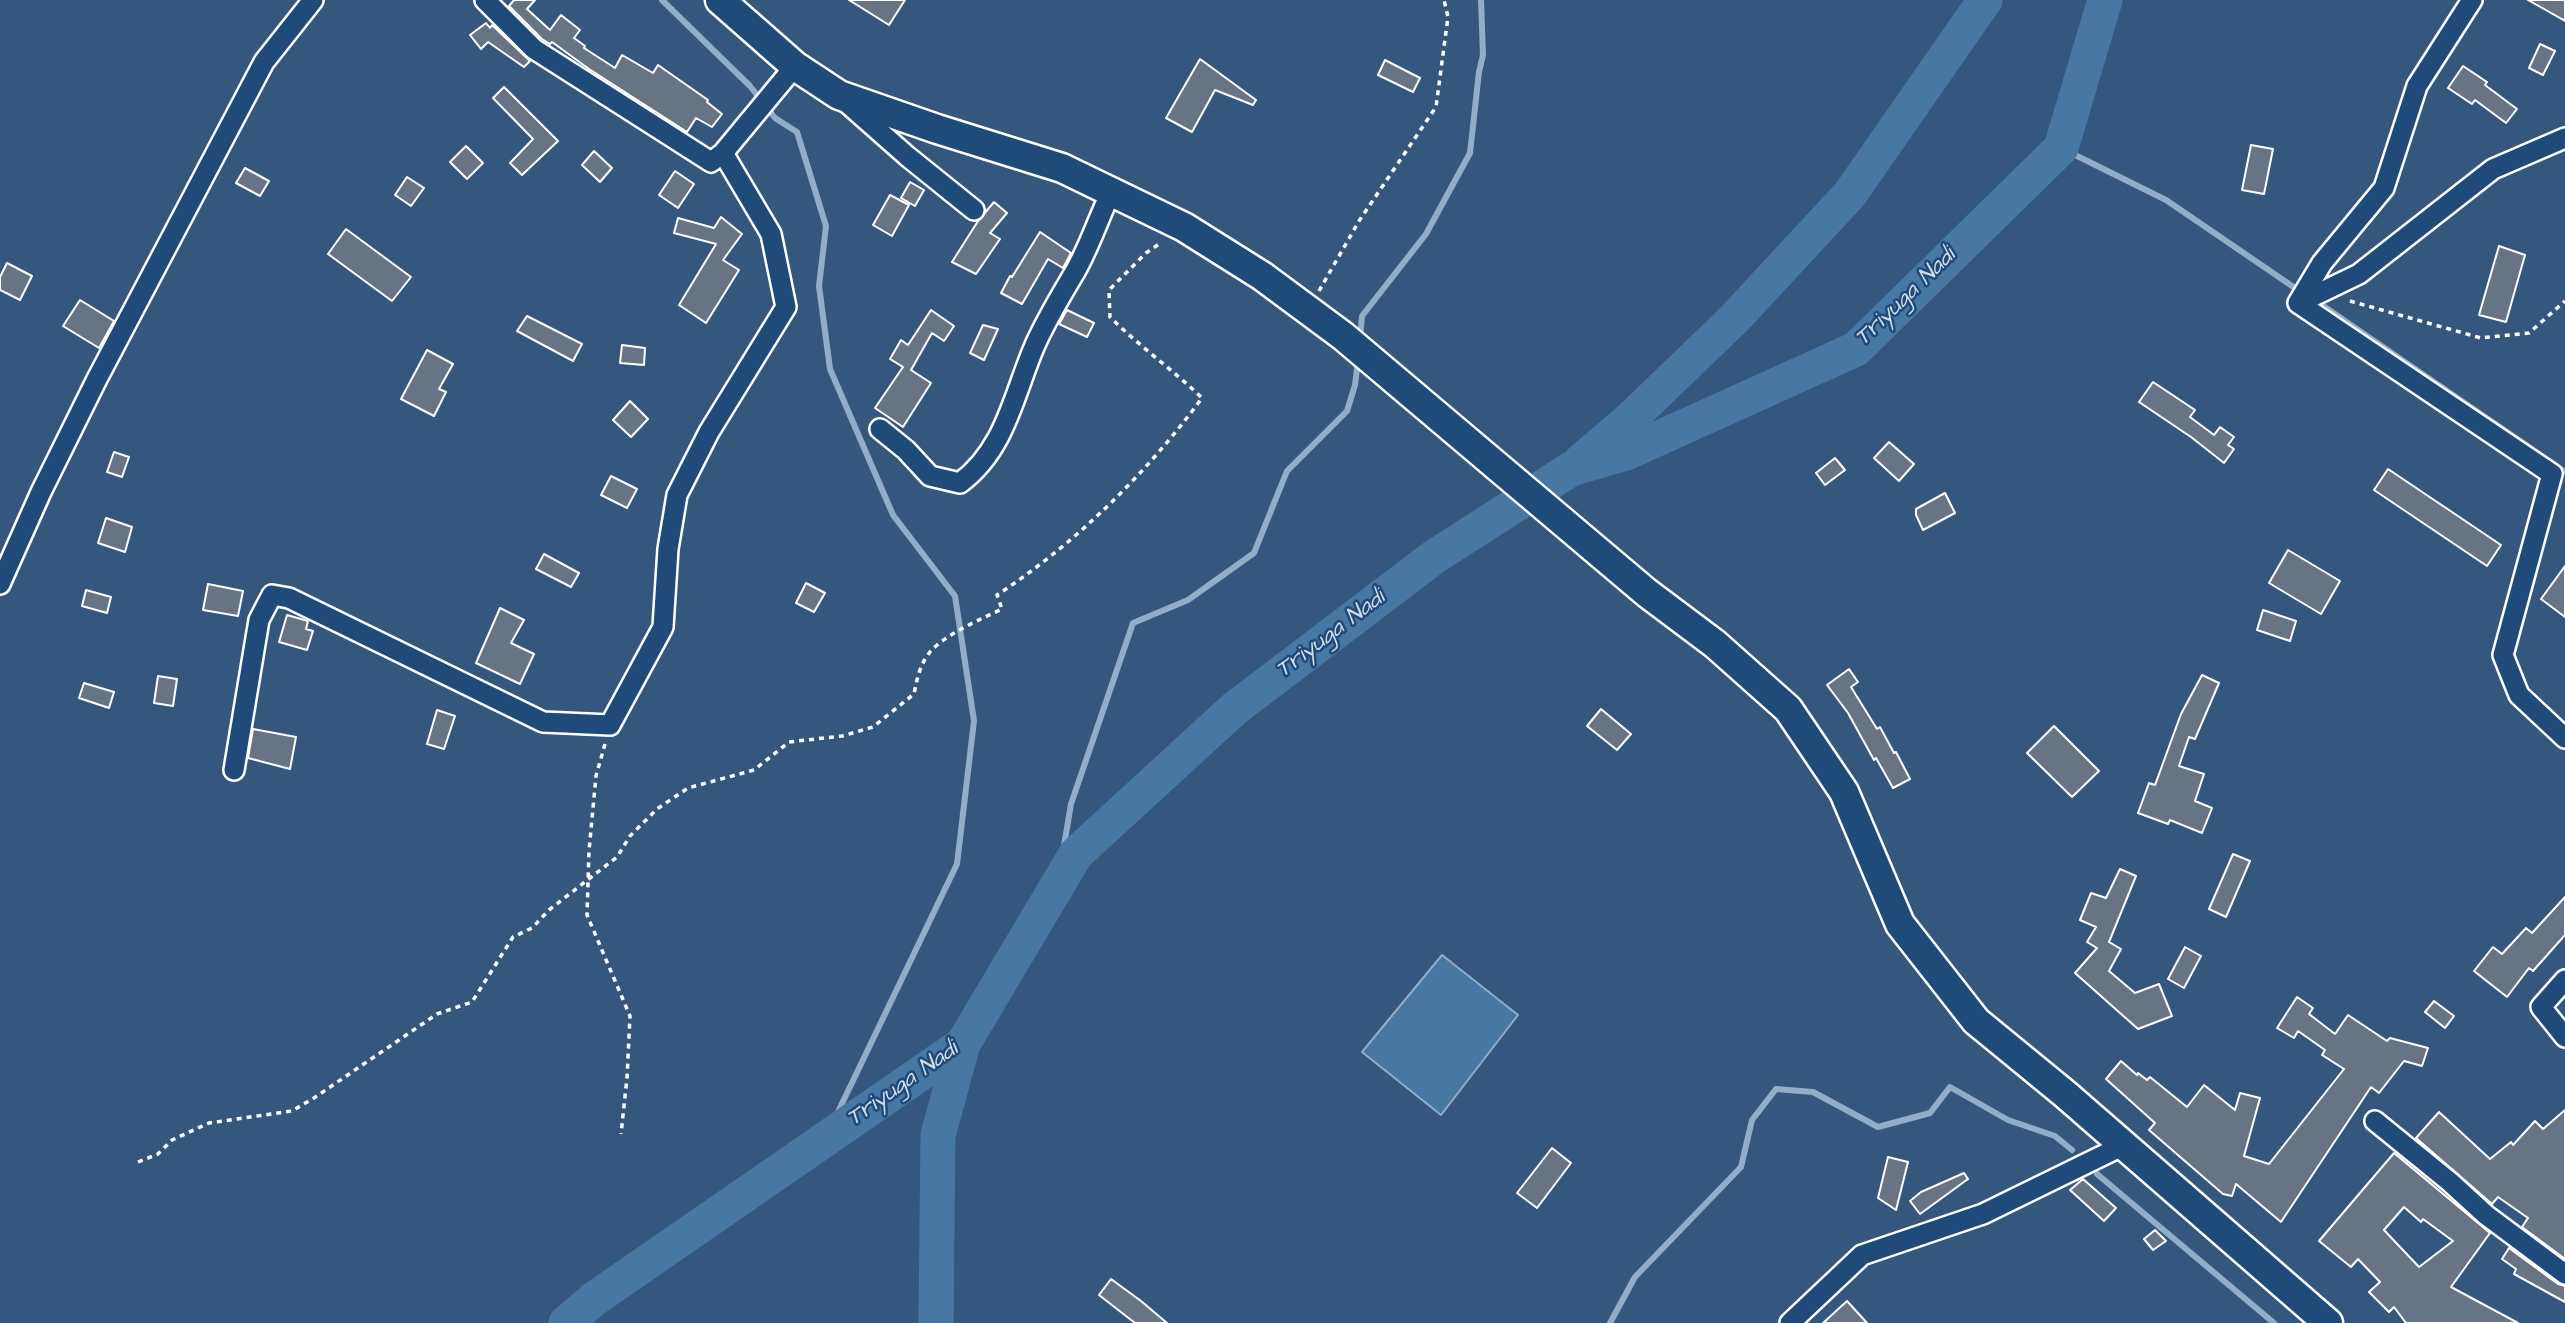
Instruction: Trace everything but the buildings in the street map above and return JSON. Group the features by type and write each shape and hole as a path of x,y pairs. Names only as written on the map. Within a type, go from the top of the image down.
{"main road":[{"path":"720,0 795,66 839,95 1062,168 1184,227 1262,276 1343,336 1647,593 1714,644 1788,709 1844,792 1900,925 1976,1021 2065,1094 2328,1323"}],"street":[{"path":"0,583 97,379 264,62 313,0"},
{"path":"485,0 534,49 711,162 723,153 795,66"},
{"path":"2298,303 2322,263 2384,187 2417,86 2472,0"},
{"path":"839,95 907,156 974,210"},
{"path":"2298,303 2359,274 2493,169 2565,138"},
{"path":"234,770 259,620 272,595 289,598 542,722 610,725 663,628 668,549 677,495 709,432 786,307 771,234 723,153"},
{"path":"880,429 906,450 930,475 960,483 975,472 1006,426 1034,347 1057,299 1077,268 1111,192"},
{"path":"2298,303 2552,474 2503,655 2519,695 2565,738"},
{"path":"2565,980 2542,1007 2565,1037"},
{"path":"2375,1121 2486,1215 2565,1274"},
{"path":"1790,1323 1862,1255 1983,1214 2122,1146"}],"path":[{"path":"1304,308 1322,287 1359,221 1436,107 1448,17 1444,0"},
{"path":"138,1162 158,1154 172,1140 209,1123 292,1111 438,1014 472,1002 513,937 532,928 550,910 617,857 630,836 657,809 688,788 754,770 789,742 842,736 873,727 914,694 917,675 930,652 961,630 1002,609 997,595 1077,536 1128,486 1202,398 1175,372 1134,342 1110,317 1109,289 1146,253 1184,227"},
{"path":"2320,292 2481,338 2529,333 2564,303"},
{"path":"610,725 596,776 587,915 630,1016 621,1134"}],"water":[{"path":"1442,955 1518,1015 1441,1115 1362,1052"}],"waterway":[{"path":"662,0 750,86 775,118 797,132 826,226 819,286 830,369 893,515 955,596 974,721 957,864 825,1139"},
{"path":"1360,338 1362,316 1426,234 1470,153 1483,55 1481,0"},
{"path":"1581,461 1629,420 1734,319 1850,194 1985,0"},
{"name":"Triyuga Nadi","path":"566,1323 594,1299 963,1044 1076,854 1234,709 1434,557 1571,469 1626,453 1856,349 2061,148 2105,0"},
{"path":"2061,148 2166,200 2295,288"},
{"path":"2316,301 2565,472"},
{"path":"1057,887 1071,804 1133,623 1188,600 1254,553 1287,471 1347,411 1355,385 1358,360"},
{"path":"936,1323 938,1135 963,1044"},
{"path":"1610,1323 1635,1277 1741,1167 1752,1120 1776,1089 1813,1092 1878,1127 1930,1113 1950,1087 2008,1120 2055,1136 2072,1150"},
{"path":"2097,1174 2274,1323"}]}
